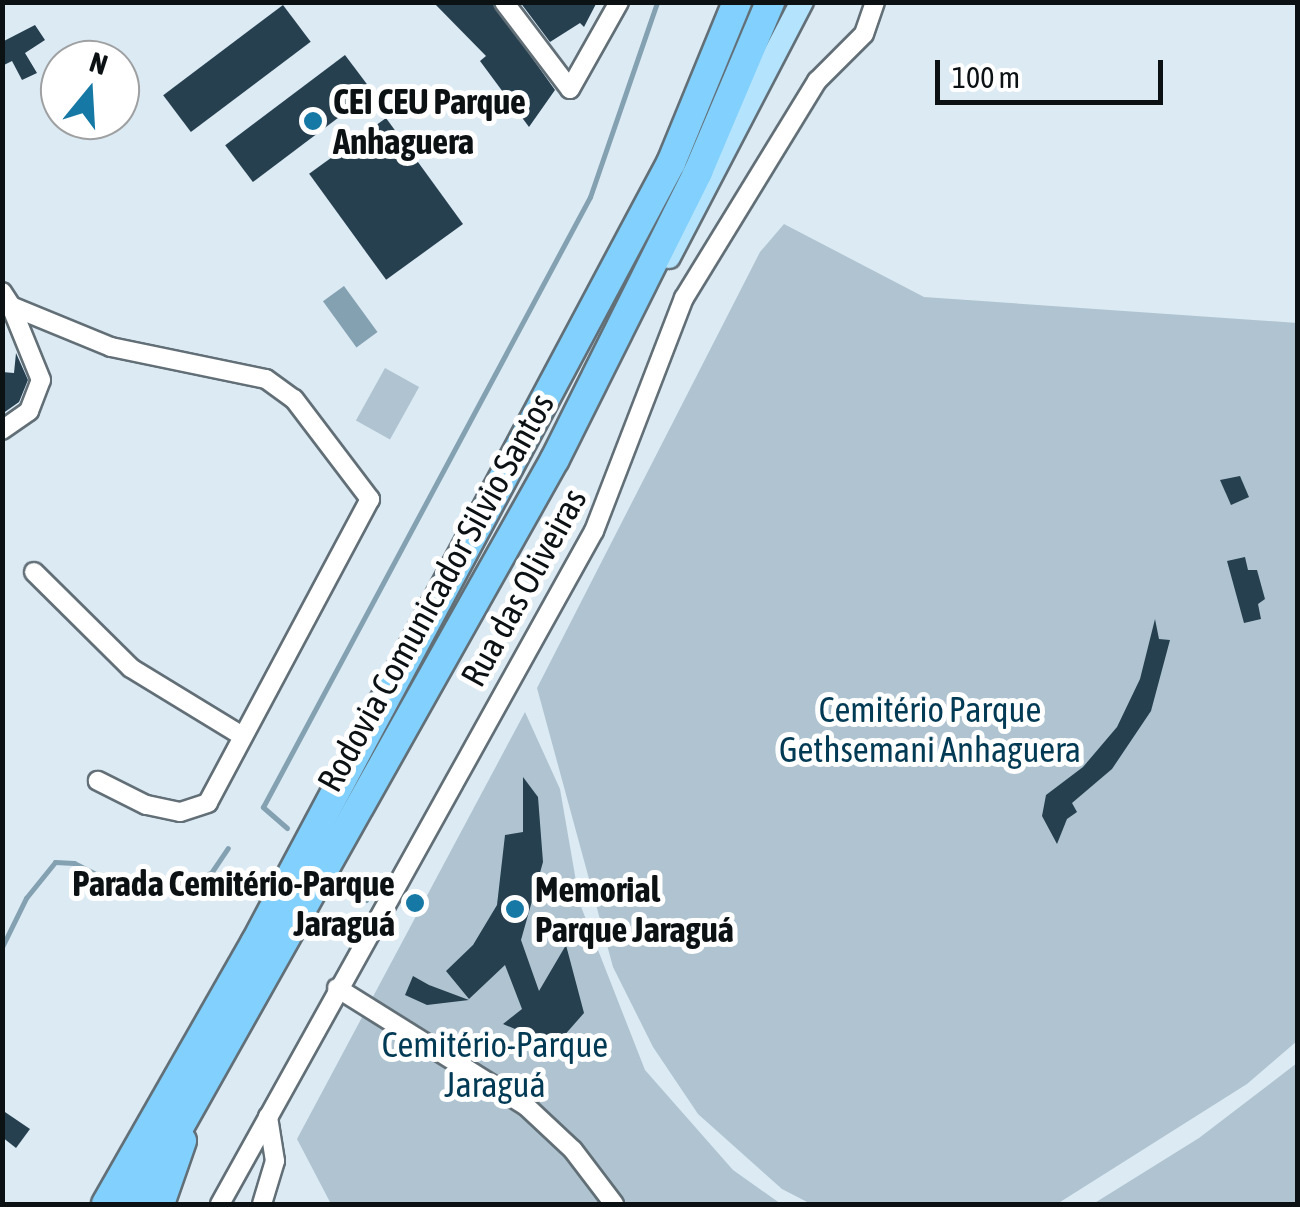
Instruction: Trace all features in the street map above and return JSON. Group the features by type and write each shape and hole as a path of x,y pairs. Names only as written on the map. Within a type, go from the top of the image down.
{"highway":[{"name":"Rodovia Comunicador Silvio Santos","path":"120,1197 662,181 737,2"},
{"name":"Rodovia Comunicador Silvio Santos","path":"120,1197 189,1110 596,380 705,156 770,2"},
{"path":"160,1204 175,1175 189,1110"},
{"path":"92,1204 120,1197"}],"main road":[{"path":"596,380 722,164 802,2"}],"street":[{"path":"504,2 570,88 619,2"},
{"name":"Rua das Oliveiras","path":"220,1204 594,531 684,298 798,109 864,34 875,2"},
{"path":"2,430 28,411 41,380 7,299"},
{"path":"7,299 111,347 266,379 294,398 365,487 364,516 239,734 208,803 196,812 146,804 98,781"},
{"path":"34,572 131,668 239,734"},
{"path":"337,988 526,1106 572,1150 614,1204"},
{"path":"262,1204 276,1161 268,1117"}],"green space":[{"name":"Cemitério Parque Gethsemani Anhaguera","path":"784,224 924,297 1297,323 1297,1041 1247,1084 1057,1204 811,1204 782,1189 698,1114 653,1047 613,967 537,688 760,252"},
{"path":"385,368 419,387 390,439 356,420"},
{"name":"Cemitério-Parque Jaraguá","path":"525,712 560,789 580,904 645,1070 733,1170 781,1204 331,1204 297,1139"},
{"path":"1297,1063 1297,1204 1093,1204 1199,1138"}],"shaded area":[{"path":"344,286 378,332 356,347 323,301"}],"building":[{"path":"433,2 492,2 555,90 529,127 480,61 486,56"},
{"path":"520,2 597,2 584,27 580,23 550,42"},
{"path":"283,5 311,42 191,132 163,95"},
{"path":"35,25 45,40 25,53 37,73 22,80 12,61 2,66 2,42"},
{"path":"345,55 373,92 253,182 225,145"},
{"path":"386,118 463,224 386,280 309,174"},
{"path":"16,353 28,380 19,402 2,414 2,372 14,373"},
{"path":"1240,476 1249,497 1231,505 1220,480"},
{"path":"1245,557 1248,570 1257,570 1265,599 1258,604 1261,619 1244,623 1227,561"},
{"path":"1155,619 1159,639 1170,640 1151,711 1112,769 1072,803 1077,812 1067,819 1057,844 1042,816 1046,795 1083,767 1117,727 1140,679"},
{"name":"Memorial Parque Jaraguá","path":"523,777 538,797 543,862 521,940 539,991 566,945 584,1013 555,1046 503,1024 522,1009 505,965 469,999 446,971 473,945 497,905 505,835 523,832"},
{"path":"413,976 469,1000 427,1005 405,995"},
{"path":"2,1110 30,1129 16,1148 2,1137"}],"waterway":[{"path":"287,828 263,807 590,197 657,2"},
{"path":"2,947 26,898 55,862 74,863 108,880 177,884 211,873 228,848"},
{"path":"350,885 366,900"}],"place":[{"name":"CEI CEU Parque Anhaguera","path":"313,121"},
{"name":"Parada Cemitério-Parque Jaraguá","path":"415,903"},
{"name":"Memorial Parque Jaraguá","path":"515,909"}]}
